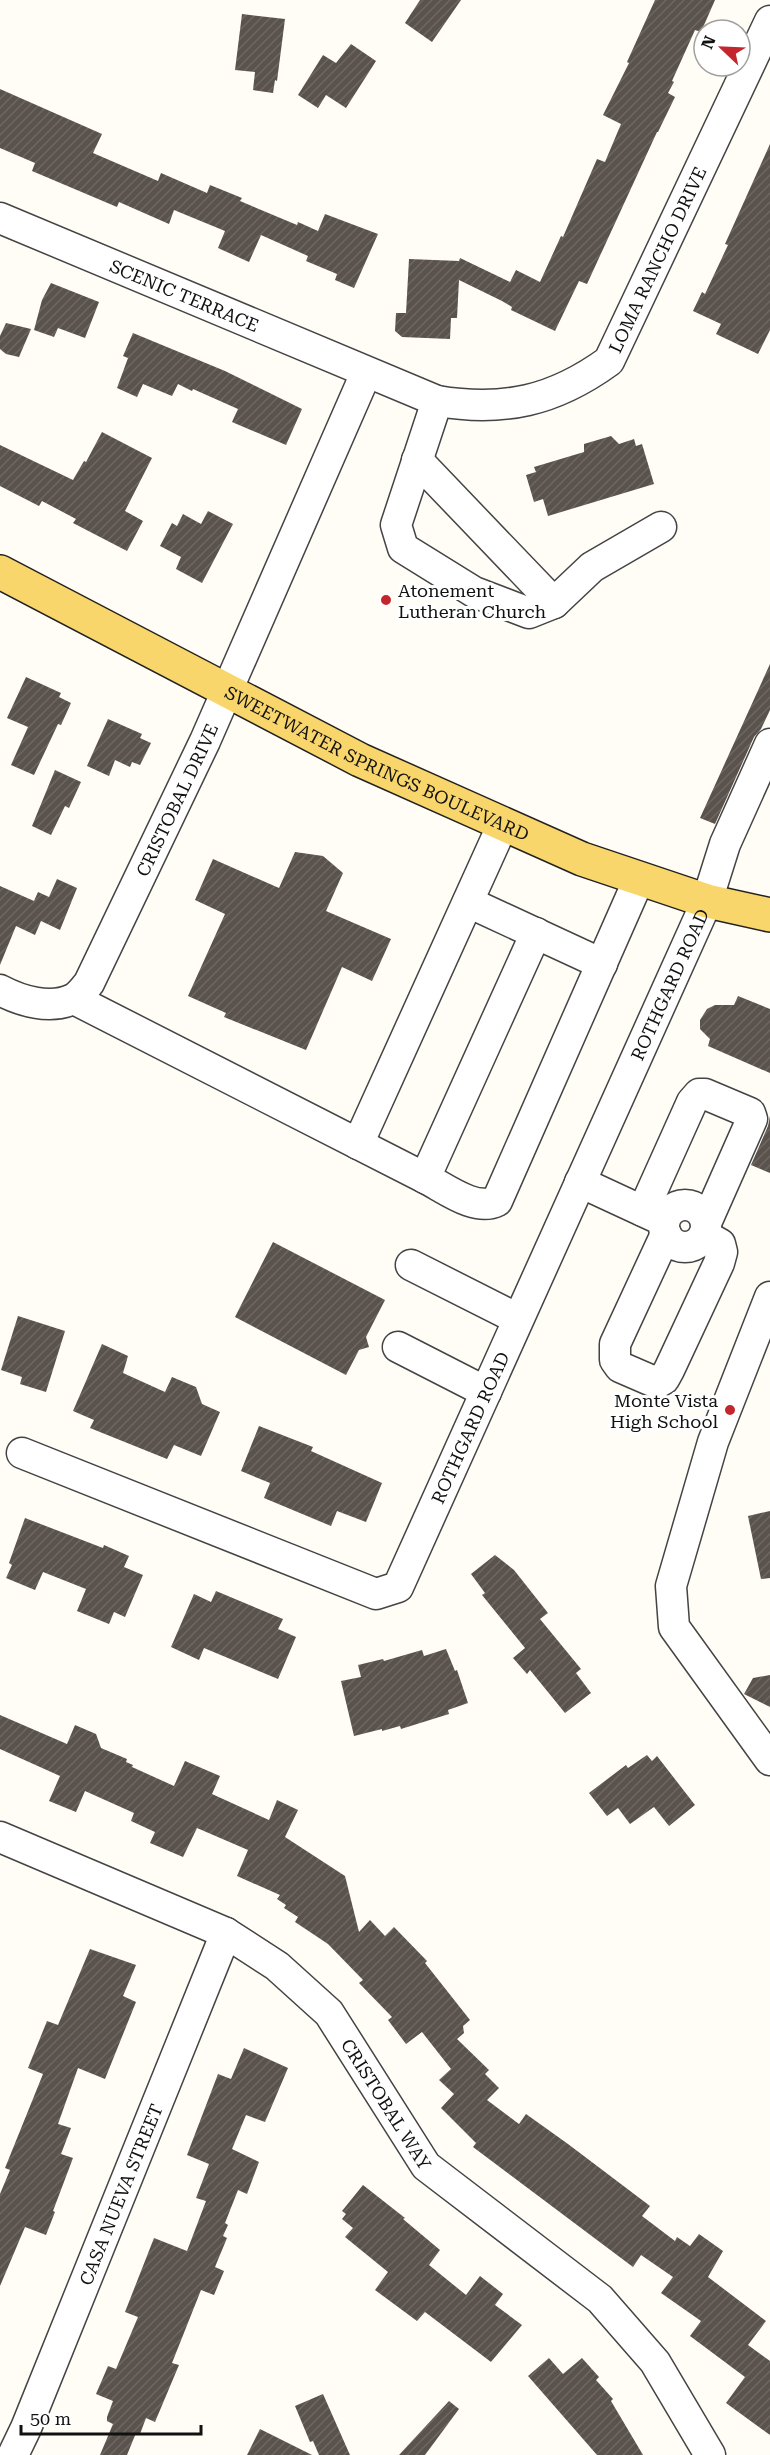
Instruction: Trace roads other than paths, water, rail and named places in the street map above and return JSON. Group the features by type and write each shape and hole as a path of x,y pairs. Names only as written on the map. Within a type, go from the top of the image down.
{"main road":[{"name":"SWEETWATER SPRINGS BOULEVARD","path":"0,572 360,760 503,824 582,859 639,879 706,901 770,915"}],"street":[{"name":"LOMA RANCHO DRIVE","path":"366,373 437,401 473,406 517,404 566,388 609,361 770,21"},
{"name":"SCENIC TERRACE","path":"0,218 366,373"},
{"name":"CRISTOBAL DRIVE","path":"61,1002 89,983 205,741 366,373"},
{"path":"437,401 396,525 403,548 474,592 529,613 554,603 592,567 661,527"},
{"path":"417,460 554,603"},
{"name":"ROTHGARD ROAD","path":"22,1453 376,1594 398,1587 706,901 725,844 770,744"},
{"path":"358,1144 503,824"},
{"path":"0,990 12,996 61,1002 358,1144 477,1204 489,1205 497,1201 639,879"},
{"path":"468,902 602,964"},
{"path":"425,1178 536,933"},
{"path":"580,1182 658,1222 673,1243 684,1247 696,1244 705,1229 752,1119 750,1113 705,1094 699,1094 692,1102 658,1222 615,1344 615,1360 620,1367 657,1383 664,1380 719,1263 722,1252 720,1244 705,1229"},
{"path":"411,1265 518,1319"},
{"path":"770,1297 760,1345 713,1442 671,1586 674,1627 770,1760"},
{"path":"398,1347 486,1392"},
{"name":"CRISTOBAL WAY","path":"0,1837 226,1933 277,1966 329,2013 426,2166 600,2299 655,2362 710,2455"},
{"name":"CASA NUEVA STREET","path":"13,2455 26,2428 226,1933"}],"place":[{"name":"Atonement Lutheran Church","path":"386,600"},
{"name":"Monte Vista High School","path":"730,1410"}]}
